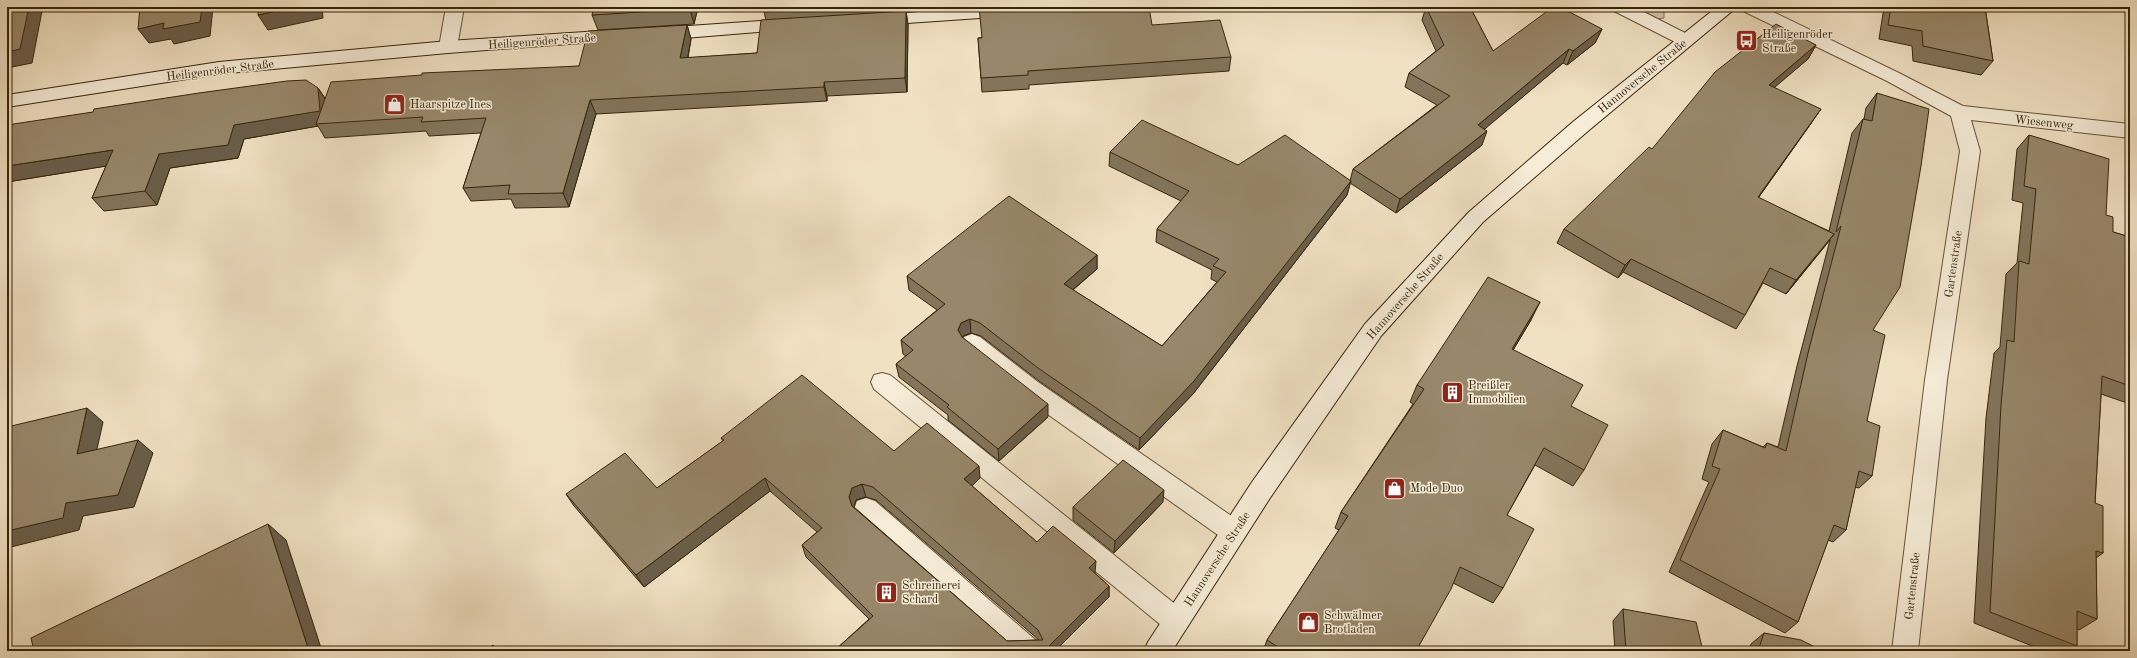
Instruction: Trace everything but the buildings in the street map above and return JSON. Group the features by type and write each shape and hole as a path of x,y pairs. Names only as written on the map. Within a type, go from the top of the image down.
{"street":[{"path":"448,47 455,7"},
{"path":"1620,7 1685,40"},
{"name":"Hannoversche Straße","path":"1157,651 1261,490 1373,330 1476,217 1581,126 1685,40 1728,7"},
{"path":"1749,7 1893,77 1959,112"},
{"path":"859,21 1024,10"},
{"name":"Heiligenröder Straße","path":"7,101 219,68 448,47 803,25"},
{"name":"Wiesenweg","path":"1959,112 2130,131"},
{"name":"Gartenstraße","path":"1905,651 1936,380 1970,151 1959,112"},
{"path":"972,343 1030,389 1234,532"},
{"path":"882,382 1176,621"},
{"path":"866,509 1029,651"}],"shaded area":[{"path":"1633,7 1662,7 1664,10 1664,18 1658,19"}],"place":[{"name":"Heiligenröder Straße","path":"1747,41"},
{"name":"Haarspitze Ines","path":"394,104"},
{"name":"Preißler Immobilien","path":"1452,392"},
{"name":"Mode Duo","path":"1394,488"},
{"name":"Schreinerei Schard","path":"886,592"},
{"name":"Schwälmer Brotladen","path":"1308,622"}]}
